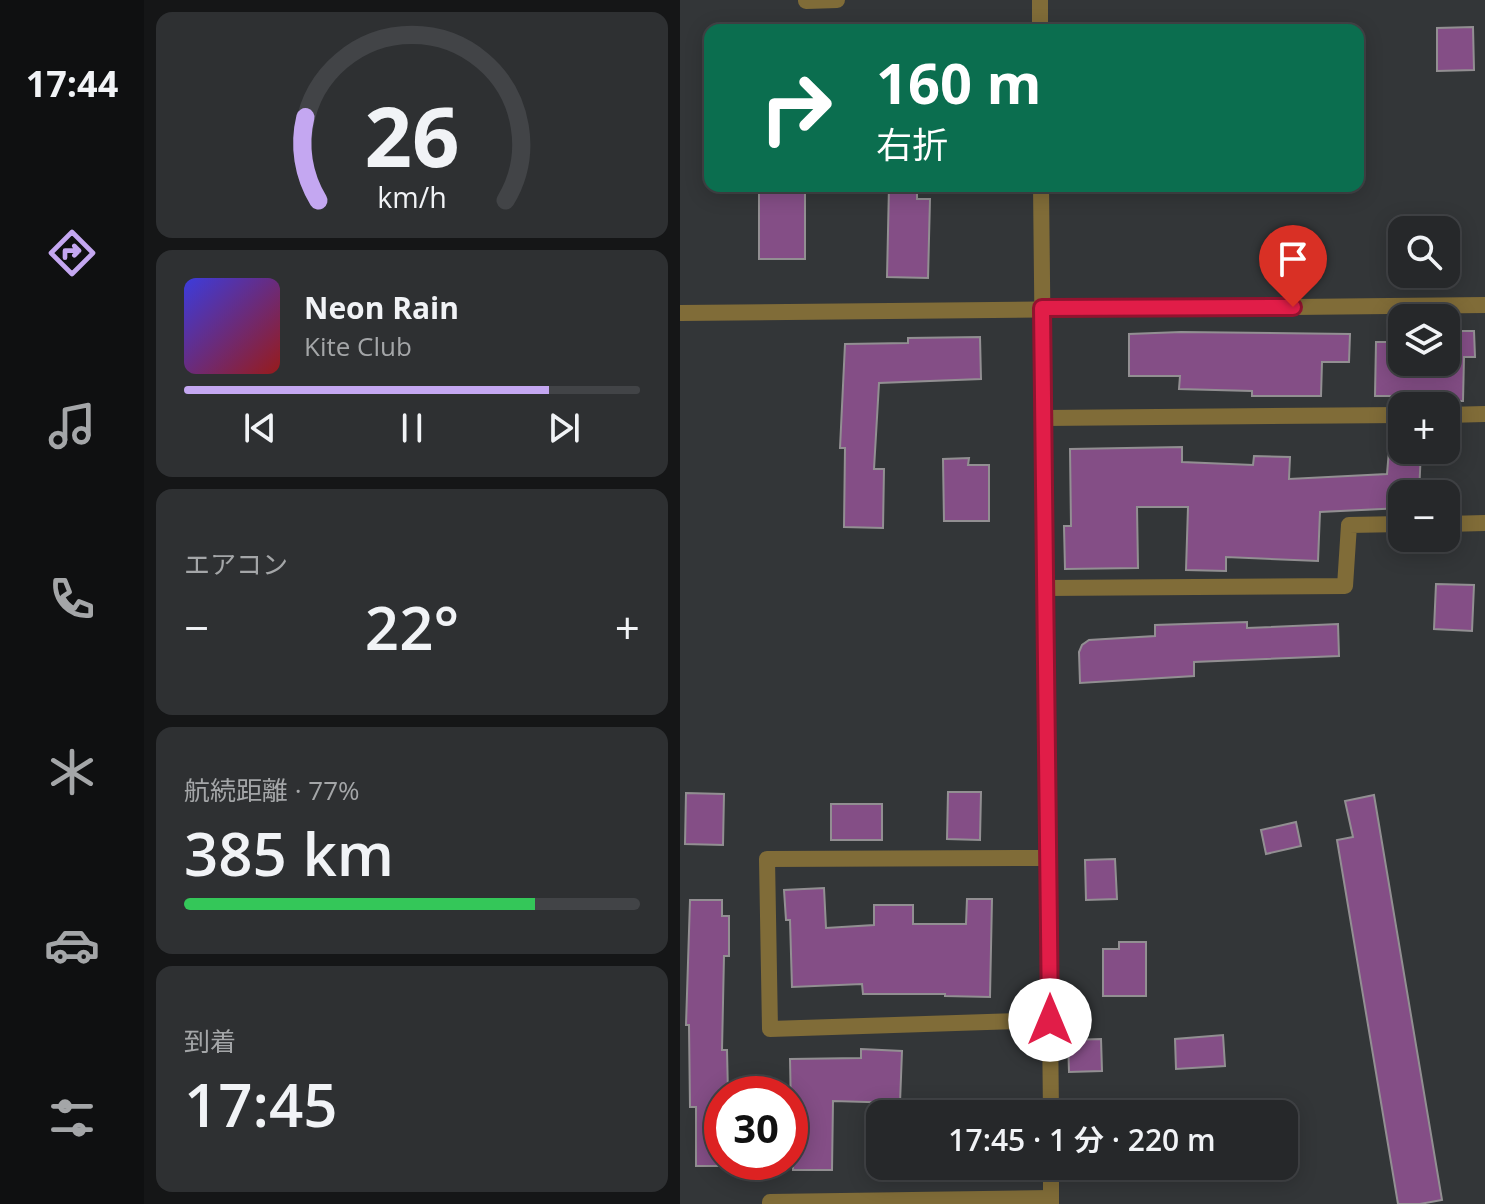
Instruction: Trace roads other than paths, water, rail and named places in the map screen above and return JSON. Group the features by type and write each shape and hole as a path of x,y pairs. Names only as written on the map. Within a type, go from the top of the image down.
{"street":[{"path":"806,1 837,0"},
{"path":"1040,0 1040,24"},
{"path":"1041,192 1051,1100"},
{"path":"680,313 1485,305"},
{"path":"1460,415 1485,414"},
{"path":"1044,418 1388,415"},
{"path":"1460,524 1485,523"},
{"path":"1044,588 1345,586 1349,525 1388,524"},
{"path":"1049,858 767,859 770,1029 1050,1020"},
{"path":"770,1204 1051,1201 1051,1180"}]}
